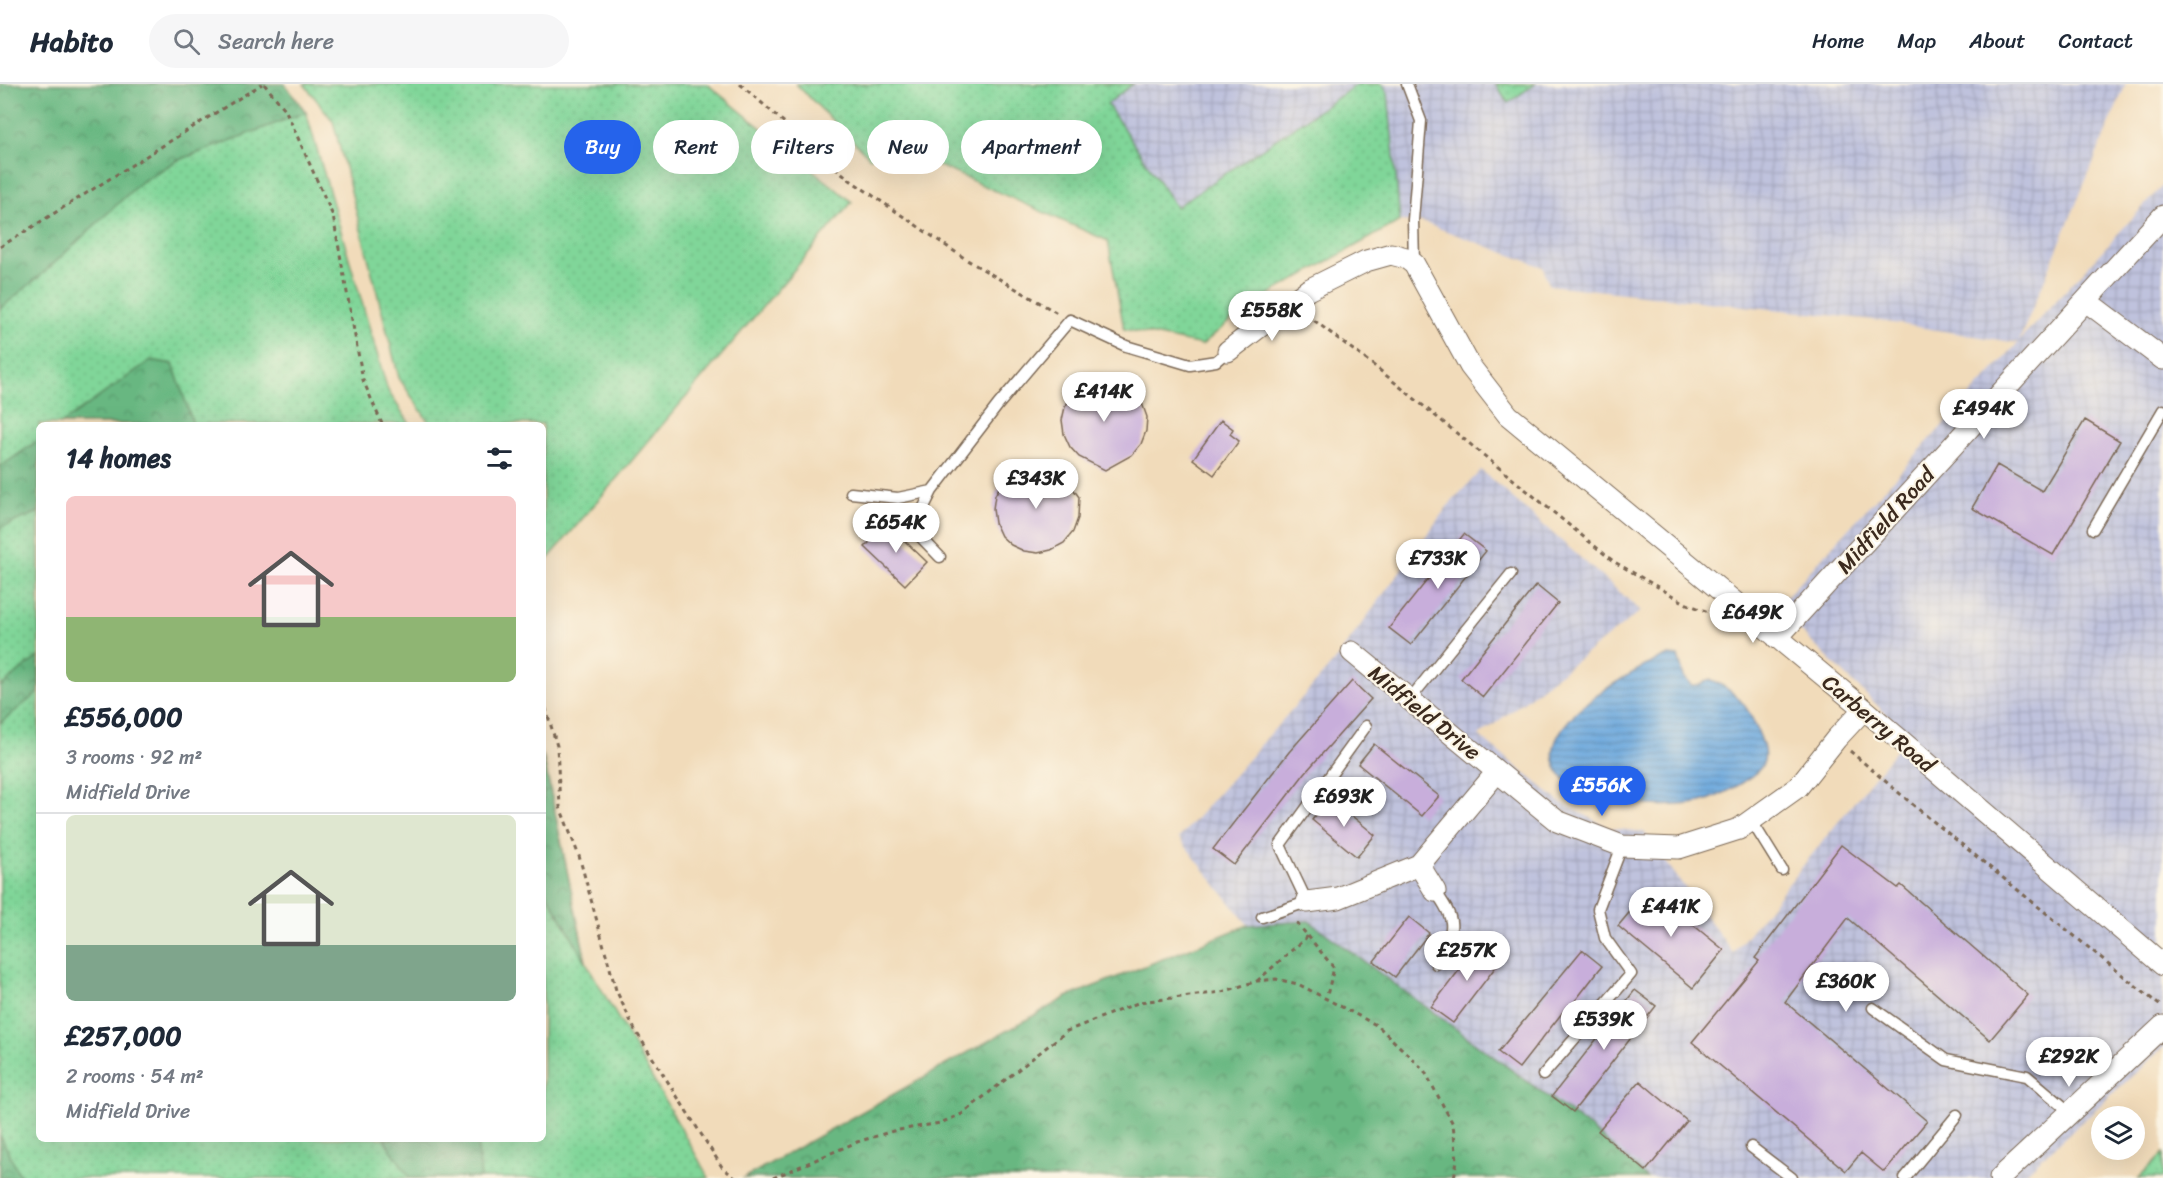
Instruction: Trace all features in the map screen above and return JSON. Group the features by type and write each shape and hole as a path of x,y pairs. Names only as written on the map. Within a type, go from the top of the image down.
{"street":[{"name":"Midfield Road","path":"1777,638 2163,216"},
{"path":"1228,351 1308,290 1365,261 1391,254 1406,258 1414,264"},
{"name":"Carberry Road","path":"1414,264 1428,285 1445,323 1470,366 1508,415 1864,709 2163,965"},
{"path":"2086,301 2163,360"},
{"name":"Midfield Drive","path":"1352,652 1557,821 1622,846 1679,848 1739,829 1798,787 1836,739 1864,709"},
{"name":"Midfield Drive","path":"1307,902 1338,898 1419,865 1497,772"},
{"path":"1419,865 1435,891"},
{"path":"2000,1178 2163,1026"}],"lane":[{"path":"1407,84 1421,121 1413,220 1414,264"},
{"path":"940,557 913,529 932,491 998,405 1070,320 1126,346 1190,365 1216,361 1228,351"},
{"path":"2093,529 2163,410"},
{"path":"851,493 898,498 932,491"},
{"path":"1410,699 1511,574"},
{"path":"1262,917 1307,902 1280,845 1366,726"},
{"path":"1751,820 1782,870"},
{"path":"1543,1075 1631,974 1605,938 1598,909 1622,846"},
{"path":"1435,891 1452,920 1451,935 1436,964"},
{"path":"1873,1008 1946,1060 2027,1076 2071,1113"},
{"path":"1905,1178 1957,1115"},
{"path":"1751,1147 1792,1178"}],"path":[{"path":"0,247 263,84 285,109 333,216 363,380 381,422"},
{"path":"740,84 850,180 967,260 1070,320"},
{"path":"1292,302 1377,368 1613,561 1688,604 1720,616"},
{"path":"546,709 557,746 560,807 579,856 616,990 635,1030 722,1167 735,1178"},
{"path":"1836,739 1912,804 2163,1008"},
{"path":"1285,909 1334,968 1326,999"},
{"path":"1257,981 1308,936"},
{"path":"773,1178 857,1142 893,1131 940,1124 962,1114 1067,1031 1140,1002 1222,992 1257,981 1275,979 1298,984 1378,1026 1424,1070 1453,1124 1457,1160 1454,1178"}],"shaded area":[{"path":"1133,84 1358,84 1176,207 1107,103"},
{"path":"1382,84 2126,84 2019,341 2163,185 2163,1048 2099,1106 2091,1106 2091,1113 2020,1178 1648,1178 1592,1129 1309,921 1248,925 1179,838 1336,659 1447,507 1481,470 1641,611 1479,736 1560,802 1610,828 1644,832 1733,953 1908,735 1776,608 2018,343 1874,320 1549,285 1543,267 1422,222 1400,221 1388,93"}],"green space":[{"path":"0,84 285,84 306,112 176,161 141,182 47,270 0,309"},
{"path":"304,84 707,84 751,120 751,174 818,174 852,202 546,561 546,422 429,422 399,378 333,121"},
{"path":"796,84 1133,84 1107,104 1176,207 1358,84 1382,84 1388,93 1400,221 1245,308 1202,345 1124,329 1108,241 949,170 949,120 867,120 867,155 855,143 855,120 832,120"},
{"path":"1496,84 1535,84 1508,103"},
{"path":"306,112 388,391 409,422 36,422 36,1142 546,1142 546,769 586,962 709,1178 0,1178 0,267 176,161"},
{"path":"151,360 173,364 192,422 64,422"},
{"path":"36,442 36,513 0,528 0,467"},
{"path":"36,658 36,694 0,723 0,687"},
{"path":"546,769 586,962 546,891"},
{"path":"1309,921 1592,1129 1647,1178 744,1178 1067,997 1248,925"},
{"path":"0,1135 21,1178 0,1178"},
{"path":"386,1142 477,1142 481,1178 410,1178"},
{"path":"2163,1154 2163,1178 2139,1178"}],"water":[{"path":"1669,655 1678,656 1684,677 1691,685 1700,685 1710,679 1729,690 1743,703 1764,747 1764,760 1759,770 1722,794 1701,802 1684,804 1641,805 1617,802 1576,788 1561,776 1554,760 1555,744 1564,727 1596,696 1636,671"}],"building":[{"path":"1109,380 1133,391 1142,403 1147,417 1146,431 1141,444 1132,455 1105,470 1079,457 1070,447 1064,434 1062,420 1065,407 1072,395 1082,386 1095,381"},
{"path":"1221,420 1233,429 1230,434 1239,441 1214,475 1193,459"},
{"path":"2085,420 2120,441 2053,555 1972,508 1997,465 2042,491"},
{"path":"1040,467 1054,471 1066,479 1079,497 1078,518 1073,532 1064,543 1051,550 1038,553 1024,551 1011,545 1001,536 995,523 993,509 995,495 1002,483 1025,468"},
{"path":"887,524 927,562 905,585 865,547"},
{"path":"1464,534 1486,551 1411,645 1389,628"},
{"path":"1536,585 1558,603 1483,697 1461,679"},
{"path":"1352,681 1371,699 1305,773 1234,865 1213,849 1289,752"},
{"path":"1374,744 1439,796 1422,816 1358,764"},
{"path":"1330,798 1375,835 1357,857 1312,820"},
{"path":"1841,845 1898,888 1901,885 2028,995 1990,1040 1848,918 1785,1002 1927,1121 1884,1172 1861,1153 1846,1171 1692,1042 1759,961 1755,958"},
{"path":"1649,889 1724,950 1693,988 1618,926"},
{"path":"1409,917 1429,933 1395,977 1374,961"},
{"path":"1482,940 1504,956 1453,1023 1431,1007"},
{"path":"1582,950 1602,966 1519,1068 1498,1052"},
{"path":"1635,990 1656,1006 1573,1112 1552,1096"},
{"path":"1640,1081 1687,1121 1646,1171 1598,1131"}]}
